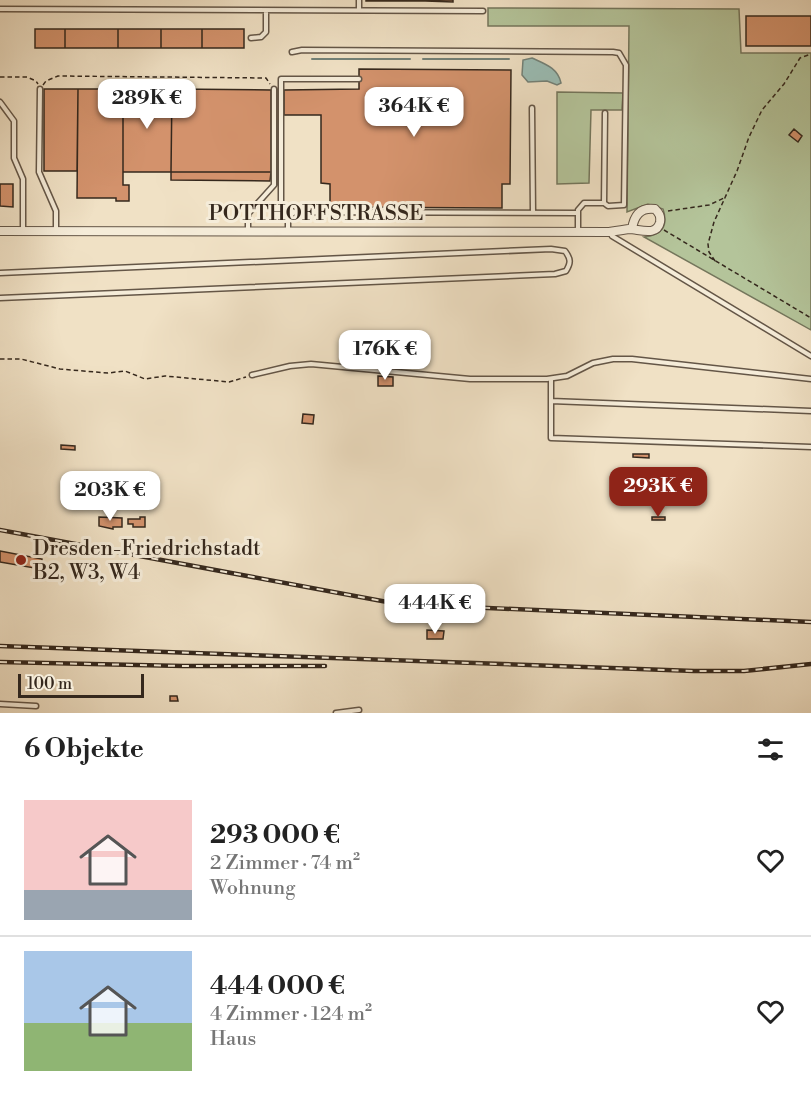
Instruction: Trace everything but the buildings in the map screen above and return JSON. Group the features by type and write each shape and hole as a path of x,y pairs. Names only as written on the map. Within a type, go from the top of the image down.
{"street":[{"path":"632,229 637,215 642,210 655,209 660,214 661,220 658,227"},
{"name":"POTTHOFFSTRASSE","path":"0,231 609,232 632,229 641,232 651,231 658,227"}],"lane":[{"path":"359,0 359,10"},
{"path":"0,9 483,11"},
{"path":"251,38 261,37 266,32 266,10"},
{"path":"292,52 302,50 620,53 626,65 624,205 584,203 578,210 578,232"},
{"path":"359,79 281,78 281,205 294,212 578,213"},
{"path":"40,89 39,172 56,211 56,231"},
{"path":"248,231 248,214 274,185 274,89"},
{"path":"0,102 14,121 14,158 23,179 23,231"},
{"path":"532,108 533,213"},
{"path":"604,203 606,113"},
{"path":"288,231 288,218 294,212"},
{"path":"609,232 612,236 811,356"},
{"path":"0,273 551,249 565,251 570,257 570,264 566,271 555,274 0,298"},
{"path":"252,375 290,366 311,364 470,379 551,379 567,376 593,363 613,359 684,364 811,380"},
{"path":"551,379 551,438 811,447"},
{"path":"551,401 811,411"},
{"path":"0,704 36,706"},
{"path":"336,713 359,710"}],"path":[{"path":"715,261 709,252 708,244 720,206 728,193 749,137 762,110 784,84 800,58 811,54"},
{"path":"0,77 32,78 40,89 46,81 58,76 266,78 274,89"},
{"path":"660,214 719,202 728,193"},
{"path":"658,227 811,318"},
{"path":"0,359 21,359 60,369 108,373 125,371 145,379 165,376 229,382 252,375"}],"green space":[{"path":"488,8 739,9 741,53 811,53 811,330 644,237 662,229 665,221 663,209 648,204 627,212 629,26 488,26"},
{"path":"557,92 623,93 622,110 591,110 589,183 557,184"}],"water":[{"path":"532,58 554,70 561,83 557,85 547,81 528,82 522,75 523,60"}],"waterway":[{"path":"312,59 410,59"},
{"path":"423,59 509,59"}],"railway":[{"path":"0,530 398,604 811,622"},
{"path":"0,646 694,671 744,671 811,664"},
{"path":"0,662 325,666"}],"place":[{"name":"Dresden-Friedrichstadt B2, W3, W4","path":"21,560"}]}
